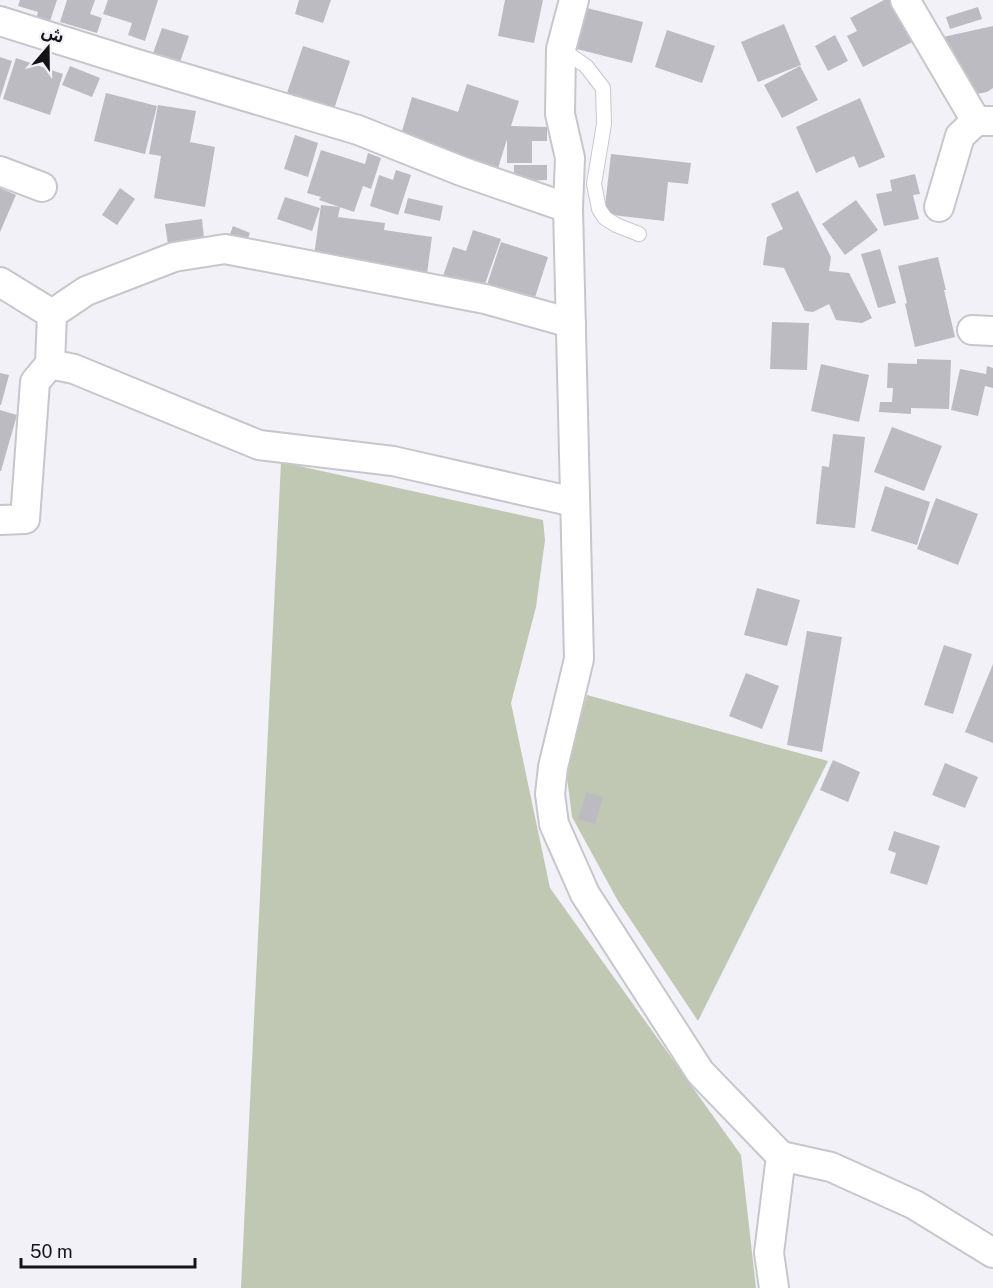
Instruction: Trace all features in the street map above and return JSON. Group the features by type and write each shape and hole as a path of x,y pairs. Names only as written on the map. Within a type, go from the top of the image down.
{"street":[{"path":"574,0 561,49 560,114 570,158 568,208 579,659 554,767 550,794 554,825 585,894 700,1072 781,1156 831,1167 915,1205 993,1253"},
{"path":"905,0 984,121 960,136 939,207"},
{"path":"0,21 358,130 461,171 568,208"},
{"path":"0,171 42,186"},
{"path":"52,314 86,291 174,257 225,249 485,299 572,323"},
{"path":"0,282 52,314"},
{"path":"0,520 25,519 34,382 50,364 52,314"},
{"path":"50,364 74,369 259,445 393,461 574,502"},
{"path":"774,1288 769,1253 781,1156"}],"lane":[{"path":"561,49 586,66 603,88 604,124 594,184 599,209 605,218 616,225 639,234"}],"green space":[{"path":"281,462 543,520 545,540 536,607 511,703 550,888 741,1155 756,1288 241,1288"},
{"path":"587,695 828,761 698,1021 618,901 572,817 566,770"}],"building":[{"path":"20,0 57,0 47,30 34,26 38,12 18,6"},
{"path":"67,0 95,0 90,14 102,18 97,33 60,22"},
{"path":"108,0 158,0 145,41 128,35 132,23 103,14"},
{"path":"299,0 331,0 323,23 295,14"},
{"path":"505,0 543,0 534,43 498,36"},
{"path":"884,0 900,0 920,38 863,67 847,36 857,31 850,18"},
{"path":"583,7 643,22 632,63 573,48"},
{"path":"978,7 982,19 950,29 946,17"},
{"path":"784,24 801,65 758,82 741,42"},
{"path":"993,26 993,88 987,92 966,96 951,67 943,37"},
{"path":"162,28 189,36 179,65 152,56"},
{"path":"667,30 715,46 702,83 655,67"},
{"path":"835,35 848,61 828,71 815,46"},
{"path":"303,46 350,61 334,109 287,93"},
{"path":"0,57 12,61 0,98"},
{"path":"16,58 63,74 50,115 3,99"},
{"path":"70,66 100,78 92,97 62,85"},
{"path":"800,66 818,100 782,118 764,85"},
{"path":"467,84 519,101 511,126 547,127 547,141 532,141 532,163 507,163 507,139 496,175 400,138 412,97 458,112"},
{"path":"106,93 157,106 145,154 94,141"},
{"path":"860,98 885,157 859,168 854,156 816,173 796,127"},
{"path":"158,105 196,111 190,142 215,147 205,207 154,198 161,156 149,154"},
{"path":"295,135 318,143 308,177 284,169"},
{"path":"321,150 365,164 368,153 381,158 371,189 363,186 354,212 319,200 321,197 307,193"},
{"path":"611,154 691,163 688,184 668,182 664,221 604,214"},
{"path":"514,165 547,165 547,180 514,181"},
{"path":"396,170 411,175 398,215 370,206 379,175 393,180"},
{"path":"915,174 920,194 913,195 919,219 884,226 876,194 892,191 890,180"},
{"path":"0,188 16,195 0,232"},
{"path":"120,188 135,199 117,225 102,215"},
{"path":"798,191 831,257 829,271 849,273 872,318 862,323 836,320 829,304 813,312 805,311 784,268 763,265 767,237 783,229 771,204"},
{"path":"285,197 320,208 312,231 277,219"},
{"path":"408,198 443,206 440,221 404,213"},
{"path":"856,200 878,230 845,255 822,224"},
{"path":"321,205 340,207 338,217 385,223 384,230 432,237 425,288 313,263"},
{"path":"202,219 205,248 169,252 165,224"},
{"path":"233,226 250,233 243,251 226,245"},
{"path":"473,230 501,239 481,295 441,282 453,247 466,251"},
{"path":"501,242 548,257 531,310 484,294"},
{"path":"880,249 896,303 878,308 861,254"},
{"path":"938,257 955,337 915,347 898,266"},
{"path":"772,322 809,323 807,370 770,369"},
{"path":"917,359 951,360 949,409 911,408 911,414 879,412 880,402 892,402 893,388 887,388 888,363 917,364"},
{"path":"821,364 869,375 859,422 811,411"},
{"path":"987,366 993,368 993,388 985,386 978,416 951,410 960,369 986,374"},
{"path":"0,373 9,375 1,405 0,405"},
{"path":"0,410 17,415 1,471 0,471"},
{"path":"892,427 942,446 924,491 874,472"},
{"path":"833,434 865,437 855,528 816,524 822,466 829,467"},
{"path":"885,486 930,502 917,545 871,531"},
{"path":"936,498 978,514 958,565 917,549"},
{"path":"757,588 800,600 787,646 744,635"},
{"path":"807,631 842,637 822,752 787,745"},
{"path":"944,645 972,654 953,714 924,705"},
{"path":"993,664 993,743 965,732"},
{"path":"746,673 779,686 762,729 729,716"},
{"path":"833,760 860,772 848,802 820,790"},
{"path":"945,763 978,777 965,808 932,795"},
{"path":"586,792 603,797 595,824 578,819"},
{"path":"894,831 940,846 927,885 890,873 896,853 888,850"}]}
